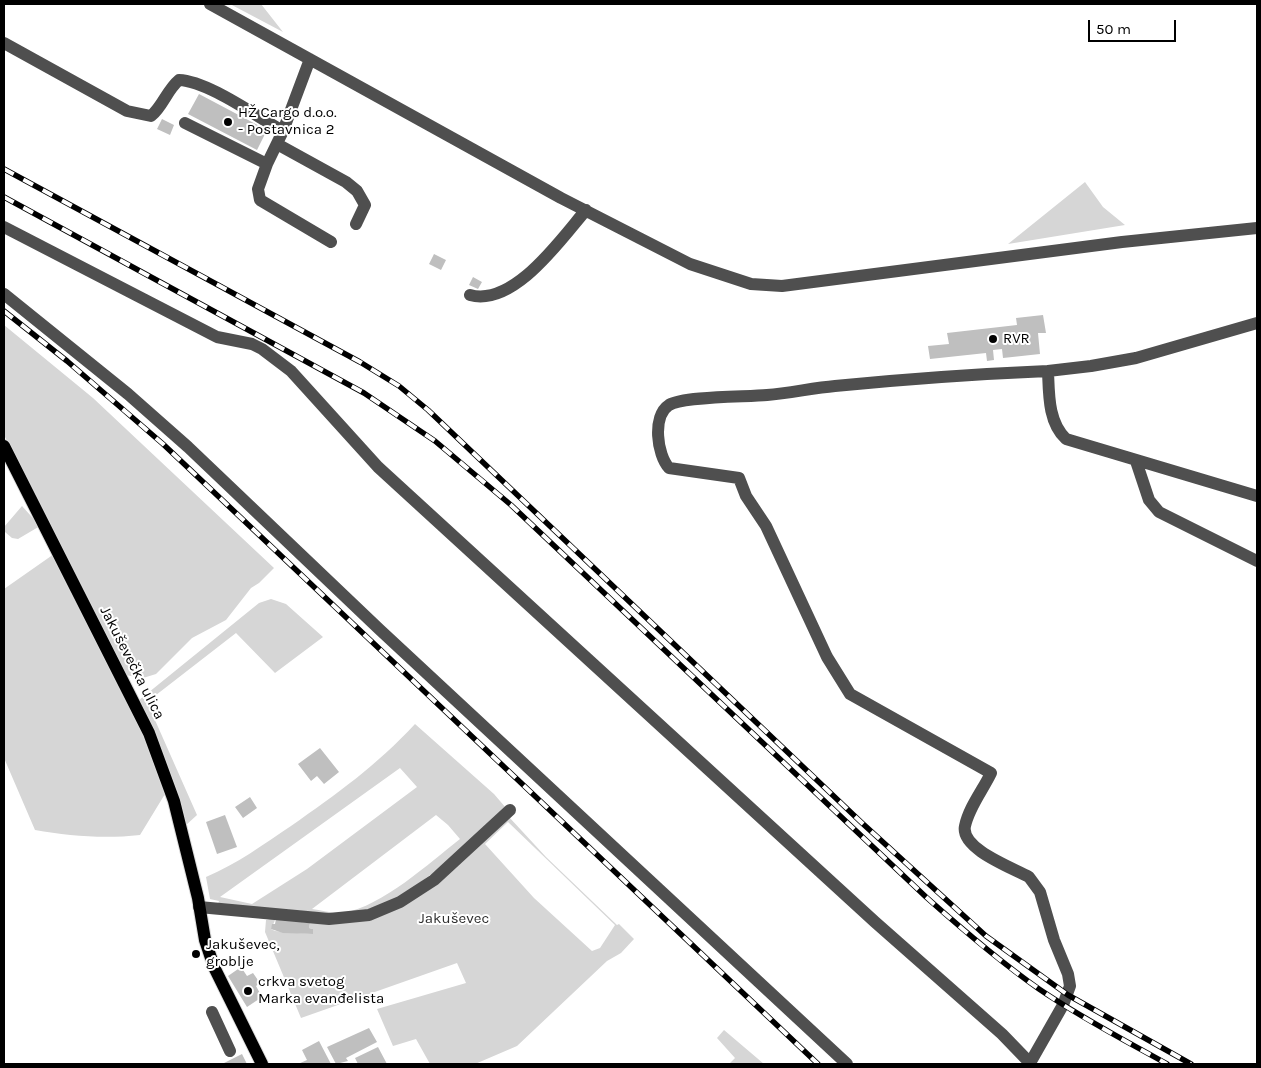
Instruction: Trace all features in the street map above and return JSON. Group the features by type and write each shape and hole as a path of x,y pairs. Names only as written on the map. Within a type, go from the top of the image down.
{"main road":[{"name":"Jakuševečka ulica","path":"4,446 149,733 174,801 214,967 262,1064"}],"street":[{"path":"210,4 586,210 690,264 751,284 782,286 1122,242 1257,228"},
{"path":"4,43 127,111 151,116 179,80 189,81 208,88 283,131"},
{"path":"310,59 283,131 267,164 258,189 260,200 331,242"},
{"path":"185,123 267,164"},
{"path":"277,144 357,191 364,205 356,224"},
{"path":"470,295 481,298 496,294 536,268 586,210"},
{"path":"4,227 217,337 252,344 262,349 291,371 378,467 875,922 1002,1034 1030,1064 1068,996 1070,986 1068,974 1054,940 1040,892 1034,883 1029,877 984,854 971,843 966,835 965,824 991,773 850,694 828,657 766,526 746,496 739,478 669,468 662,461 659,431 663,410 678,402 769,395 835,386 910,381 931,377 1048,371 1092,366 1136,358 1257,323"},
{"path":"4,294 128,394 188,447 379,629 847,1064"},
{"path":"1048,371 1051,410 1057,430 1066,439 1079,445 1257,496"},
{"path":"1136,461 1149,500 1159,512 1257,561"},
{"path":"199,907 321,921 368,915 414,894 434,880 510,810"},
{"path":"212,1012 230,1051"}],"green space":[{"path":"230,4 261,4 283,32"},
{"path":"1085,182 1103,207 1125,225 1008,244"},
{"path":"4,325 93,398 274,568 251,588 226,620 192,638 156,674 143,678 125,675 4,435"},
{"path":"22,506 40,526 18,539 12,538 5,532 4,527"},
{"path":"54,554 142,732 165,794 140,835 87,836 35,830 4,758 4,589"},
{"path":"271,599 286,604 323,637 275,673 236,633 147,702 197,815 185,826 138,701 259,603"},
{"path":"415,724 494,794 506,808 447,866 404,897 351,915 218,904 219,901 210,899 206,877 229,866 308,814 356,778","holes":["400,768 417,787 307,869 252,904 220,897","436,815 460,839 420,871 389,893 358,909 343,913 312,909"]},
{"name":"Jakuševec","path":"509,817 546,857 634,939 621,953 607,961 517,1046 475,1064 430,1064 416,1039 393,1046 377,1009 466,983 457,963 301,1018 265,932 266,920 276,918 271,929 275,931 313,934 313,929 309,928 310,923 373,917","holes":["508,822 615,925 600,948 592,951 534,898 485,844"]},
{"path":"724,1030 764,1064 729,1064 735,1058 717,1038"}],"building":[{"name":"HŽ Cargo d.o.o. - Postavnica 2","path":"199,94 267,130 257,150 188,114"},
{"path":"162,119 174,125 170,135 157,129"},
{"path":"434,254 446,260 441,270 429,264"},
{"path":"473,277 482,282 478,289 469,285"},
{"name":"RVR","path":"1043,315 1046,333 1038,333 1040,354 1003,358 1002,349 993,350 994,360 987,361 986,353 930,359 928,346 949,344 947,333 1017,325 1016,318"},
{"path":"320,748 339,772 324,784 317,776 311,781 298,764"},
{"path":"250,797 257,808 243,818 235,807"},
{"path":"225,815 237,847 217,854 206,822"},
{"path":"276,919 310,923 309,928 313,929 313,934 283,933 271,929"},
{"name":"crkva svetog Marka evanđelista","path":"241,967 247,976 253,973 260,983 256,986 262,997 247,1007 228,976"},
{"path":"369,1028 377,1042 346,1058 348,1061 336,1064 327,1047"},
{"path":"319,1041 331,1064 298,1064 307,1060 302,1050"},
{"path":"378,1047 387,1064 358,1064 355,1058"},
{"path":"242,1054 247,1064 222,1064"}],"railway":[{"path":"4,169 360,362 399,386 428,410 862,823 986,936 1068,995 1191,1064"},
{"path":"4,197 364,393 435,441 511,505 926,897 967,933 1039,989 1102,1028 1167,1064"},
{"path":"4,311 67,361 163,444 818,1064"}],"place":[{"name":"HŽ Cargo d.o.o. - Postavnica 2","path":"228,122"},
{"name":"RVR","path":"993,339"},
{"name":"Jakuševec, groblje","path":"196,954"},
{"name":"crkva svetog Marka evanđelista","path":"248,991"}]}
